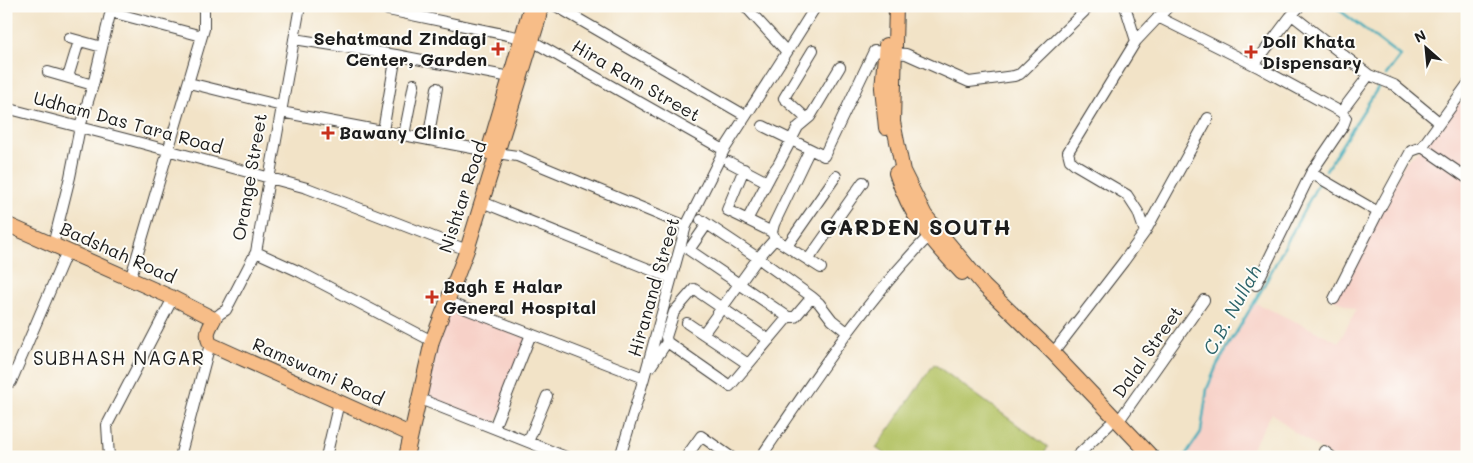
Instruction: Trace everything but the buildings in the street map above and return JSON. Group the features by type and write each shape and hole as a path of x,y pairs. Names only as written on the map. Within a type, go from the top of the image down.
{"main road":[{"name":"Nishtar Road","path":"406,457 407,432 429,340 462,248 493,152 527,40 531,6"},
{"name":"Nishtar Road","path":"398,457 420,399 429,340 448,302 462,248 482,202 510,77 527,40 538,22 541,6"},
{"path":"887,6 893,122 903,172 924,215 984,286 1053,353 1140,457"},
{"path":"896,6 890,52 882,88 884,122 896,175 903,194 919,223 928,236 993,306 1114,424 1152,457"},
{"name":"Badshah Road","path":"6,224 214,318"},
{"path":"210,344 207,337 214,318"},
{"name":"Ramswami Road","path":"210,344 407,432"}],"street":[{"path":"130,280 204,29 204,6"},
{"name":"Orange Street","path":"214,318 226,310 256,252 300,6"},
{"path":"556,6 746,116"},
{"path":"745,6 788,52"},
{"name":"Hiranand Street","path":"620,457 686,226 724,150 816,6"},
{"path":"763,126 824,156 874,51 906,54 969,82 1014,76 1020,74 1090,6"},
{"path":"1125,6 1136,41"},
{"path":"1144,232 1138,212 1127,195 1076,165 1070,160 1068,152 1136,41 1169,6"},
{"path":"1254,65 1300,6"},
{"path":"53,245 80,127 93,85 111,9 202,36"},
{"name":"Hira Ram Street","path":"388,10 527,40 724,150"},
{"path":"1292,15 1369,75 1394,85 1439,122"},
{"path":"1158,17 1254,65 1341,112 1346,118 1343,126 1311,173 1256,284"},
{"path":"68,77 74,39 102,48"},
{"path":"294,39 396,55 510,77"},
{"path":"808,119 784,98 813,50"},
{"path":"383,131 396,55"},
{"path":"747,220 798,127 808,119 840,67"},
{"path":"48,72 93,85"},
{"path":"1341,112 1369,75"},
{"path":"188,83 282,109 404,136 518,156 686,226"},
{"path":"404,136 414,84"},
{"path":"1334,299 1378,212 1412,151 1422,147 1467,85"},
{"path":"428,140 437,88"},
{"name":"Udham Das Tara Road","path":"6,108 307,188 462,248"},
{"path":"1053,353 1124,262 1144,232 1208,118"},
{"path":"1422,147 1467,178"},
{"path":"704,334 773,236 774,224 810,149"},
{"path":"729,162 767,182"},
{"path":"744,169 727,210 773,236 821,268"},
{"path":"1311,173 1378,212"},
{"path":"787,246 836,176"},
{"path":"808,260 863,182"},
{"path":"482,202 671,278"},
{"path":"812,297 795,317 788,317 689,250 704,222 812,297 832,320 847,332"},
{"path":"763,456 847,332 904,262 928,236"},
{"path":"11,382 67,251"},
{"path":"256,252 300,272 429,340"},
{"path":"652,366 667,342 666,337 674,312 694,289 769,340"},
{"path":"109,457 106,425 173,298"},
{"name":"Dalal Street","path":"1076,457 1114,424 1204,300"},
{"path":"448,302 644,378"},
{"path":"667,342 730,386 788,317"},
{"path":"687,323 748,364"},
{"path":"494,428 531,334"},
{"path":"174,457 180,457 210,344"},
{"path":"528,442 547,396"},
{"path":"420,399 559,455"},
{"path":"326,457 339,402"},
{"path":"686,457 701,436 731,457"}],"shaded area":[{"path":"1456,99 1467,107 1467,457 1332,457 1293,431 1272,413 1247,457 1184,457 1201,432 1207,389 1217,365 1254,302 1339,342 1356,310 1334,299 1406,161 1422,147"},
{"path":"448,302 531,334 494,428 420,399"}],"green space":[{"path":"934,364 1048,447 1042,457 889,457 876,448"}],"waterway":[{"path":"1334,6 1400,56 1386,75"},
{"name":"C.B. Nullah","path":"1326,170 1379,86"},
{"name":"C.B. Nullah","path":"1184,457 1201,432 1207,389 1217,365 1262,289 1319,182"}],"place":[{"name":"Sehatmand Zindagi Center, Garden","path":"498,49"},
{"name":"Doli Khata Dispensary","path":"1251,52"},
{"name":"Bawany Clinic","path":"328,133"},
{"name":"Bagh E Halar General Hospital","path":"432,297"}],"district":[{"name":"GARDEN SOUTH","path":"916,227"},
{"name":"SUBHASH NAGAR","path":"119,358"}]}
